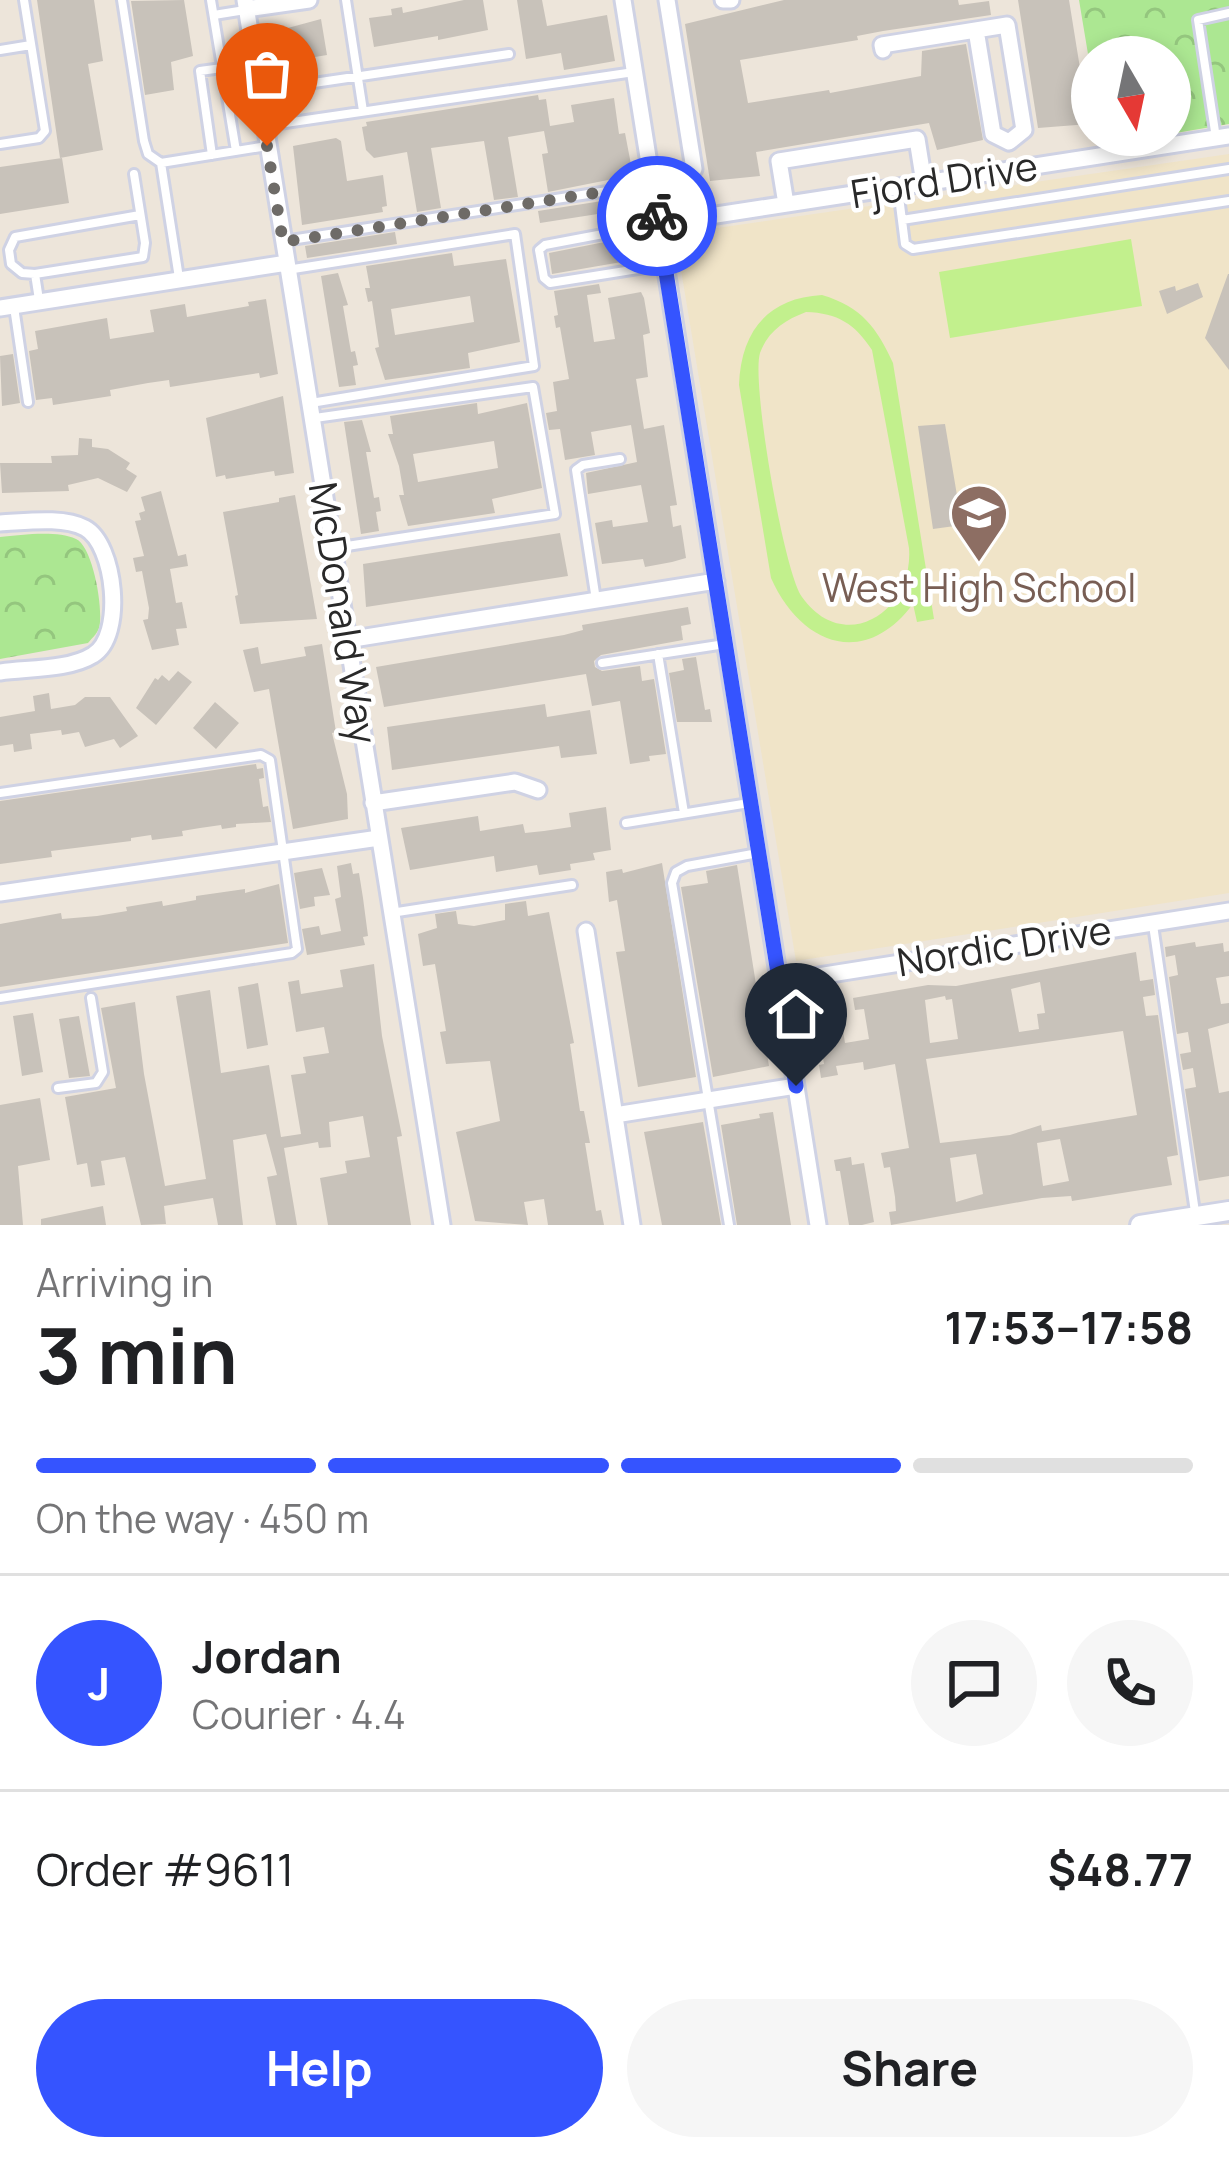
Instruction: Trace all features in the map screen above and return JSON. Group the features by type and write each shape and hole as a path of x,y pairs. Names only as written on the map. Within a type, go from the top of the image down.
{"street":[{"path":"245,5 309,0"},
{"path":"623,0 818,1225"},
{"path":"653,184 670,173 694,169 667,0"},
{"name":"McDonald Way","path":"245,5 442,1225"},
{"path":"883,50 882,45 1007,25 1024,130 1009,142"},
{"path":"976,30 993,134 1009,142"},
{"name":"Fjord Drive","path":"658,224 1222,137"},
{"path":"786,204 779,161 916,139 924,183"},
{"path":"1009,142 1013,169"},
{"path":"7,306 287,266"},
{"path":"0,523 75,524 94,535 104,556 114,616 109,638 92,656 0,672"},
{"path":"347,640 716,581"},
{"path":"373,802 515,782 538,790"},
{"path":"0,893 379,838"},
{"name":"Nordic Drive","path":"780,982 1229,911"},
{"path":"586,931 632,1225"},
{"path":"615,1115 796,1086"},
{"path":"1140,1225 1229,1211"}],"lane":[{"path":"0,144 44,135 24,0"},
{"path":"122,0 148,154 161,163 267,146"},
{"path":"211,0 236,151"},
{"path":"346,0 363,111"},
{"path":"214,15 245,5"},
{"path":"1222,137 1198,20 1229,13"},
{"path":"0,50 31,45"},
{"path":"258,91 508,54"},
{"path":"212,155 200,71 222,68"},
{"path":"263,126 634,72"},
{"path":"161,163 179,280"},
{"path":"902,220 1229,170"},
{"path":"134,174 140,215 143,257 34,274 22,273 11,264 9,250 15,237 140,215"},
{"path":"283,242 653,184"},
{"path":"898,187 905,244 910,249 1229,201"},
{"path":"658,224 544,245 539,250 544,278 550,283 665,265"},
{"path":"287,266 515,234 534,366 311,411"},
{"path":"34,274 39,302"},
{"path":"7,306 28,402"},
{"path":"311,411 533,387 544,434 554,514 332,548"},
{"path":"596,600 576,470 620,459"},
{"path":"602,663 726,644"},
{"path":"658,655 684,814"},
{"path":"0,793 261,755 270,760 297,949 0,998"},
{"path":"626,823 751,802"},
{"path":"729,1225 672,883 676,872 687,866 759,853"},
{"path":"391,913 572,886"},
{"path":"1152,923 1196,1216"},
{"path":"58,1088 96,1083 103,1072 91,998"}],"shaded area":[{"name":"West High School","path":"1229,154 1229,893 796,961 675,234"}],"green space":[{"path":"1079,0 1229,0 1229,124 1191,130 1191,36 1085,36"},
{"path":"1131,239 1142,306 950,338 939,272"},
{"path":"822,295 858,313 881,339 893,363 934,619 917,622 913,604 874,637 854,642 816,633 784,601 771,578 739,385 745,349 761,321 786,303","holes":["806,312 845,322 872,350 909,548 908,571 900,591 873,619 856,624 837,623 819,614 802,597 795,581 778,517 760,400 760,353 768,338 784,323"]},
{"path":"59,535 82,544 96,580 100,608 99,628 88,643 0,659 0,537"}],"building":[{"path":"37,0 94,0 103,61 88,64 103,150 60,158"},
{"path":"184,0 193,56 171,62 174,90 145,95 131,1"},
{"path":"483,0 488,30 374,47 369,18 392,15 391,9 402,7 403,13"},
{"path":"517,0 542,0 547,26 607,15 615,61 564,70 561,53 526,59"},
{"path":"784,0 958,0 959,5 989,1 991,15 740,60 748,103 921,76 922,51 966,44 983,140 937,150 929,123 756,152 760,176 710,181 685,24"},
{"path":"1018,0 1069,0 1075,36 1071,36 1071,125 1038,128"},
{"path":"321,19 327,55 279,63 273,32"},
{"path":"538,95 539,100 546,99 550,126 574,122 571,105 614,98 619,134 625,133 633,175 548,192 544,131 508,137 518,197 494,200 484,141 431,148 441,208 417,212 407,152 374,158 366,150 362,127 366,122"},
{"path":"341,141 347,181 383,175 387,206 382,207 383,212 302,225 293,146"},
{"path":"62,158 69,203 0,214 0,167"},
{"path":"634,196 636,208 540,223 538,211"},
{"path":"395,232 397,244 307,258 305,246"},
{"path":"635,236 639,259 552,274 549,253"},
{"path":"452,253 454,266 506,259 520,342 468,353 470,368 385,380 375,348 379,347 372,301 368,302 365,288 370,288 366,266","holes":["470,296 474,322 395,335 391,309"]},
{"path":"338,273 348,305 343,306 351,352 355,351 358,365 353,366 356,385 339,387 321,276"},
{"path":"1229,274 1229,370 1205,338"},
{"path":"1198,283 1203,297 1167,314 1159,291"},
{"path":"599,284 601,293 587,295 594,342 615,339 608,298 641,292 644,298 650,333 643,335 648,377 636,379 644,429 664,425 677,505 670,506 673,527 681,525 686,558 645,567 643,559 602,564 595,523 612,520 613,527 648,522 641,485 588,494 586,473 637,462 631,425 591,432 595,455 565,460 560,429 549,430 546,413 557,411 553,382 569,379 560,327 556,328 554,291"},
{"path":"266,299 278,374 170,387 169,380 53,405 52,398 36,400 29,351 38,349 35,331 107,318 110,339 154,332 150,310 185,304 187,317"},
{"path":"13,354 20,403 2,406 0,356"},
{"path":"283,396 294,473 216,477 206,418"},
{"path":"477,403 478,414 527,403 542,488 492,499 495,513 408,526 399,495 404,495 399,466 388,434 393,434 390,416","holes":["494,441 498,468 418,482 413,454"]},
{"path":"362,420 371,452 366,452 374,498 379,497 381,511 376,512 379,531 361,534 344,422"},
{"path":"945,424 962,525 933,529 918,426"},
{"path":"79,438 92,439 92,447 108,449 130,463 126,469 137,476 127,492 98,478 68,485 69,491 2,493 0,463 52,463 51,456 78,455"},
{"path":"161,491 178,556 186,554 188,566 170,569 176,603 182,602 187,628 176,629 179,645 152,650 143,620 148,619 149,608 142,571 136,572 133,558 144,556 135,521 145,511 141,497"},
{"path":"295,495 317,619 240,624 223,512"},
{"path":"560,533 568,576 366,607 363,564"},
{"path":"688,607 691,624 681,626 683,640 601,655 594,661 602,671 640,666 642,681 654,679 666,754 649,756 650,761 630,764 620,701 592,706 586,674 384,707 376,667 564,635 583,630 582,625"},
{"path":"322,644 348,819 293,829 269,689 254,692 243,650 258,647 261,664 306,656 304,647"},
{"path":"696,657 705,710 710,709 712,722 677,722 669,673 684,670 682,659"},
{"path":"178,671 192,682 156,725 136,708 155,678 162,675 169,681"},
{"path":"49,693 51,709 75,705 85,697 110,697 138,736 120,748 114,739 85,747 79,732 62,735 61,730 30,734 32,749 14,752 13,744 0,746 0,717 35,711 33,696"},
{"path":"215,702 239,723 216,749 193,728"},
{"path":"545,704 547,717 590,710 597,754 561,758 559,746 392,770 387,727"},
{"path":"256,764 257,769 263,768 264,778 259,779 263,807 268,806 271,822 200,828 182,831 183,836 152,840 151,835 131,838 0,864 0,801"},
{"path":"606,807 611,850 593,853 595,860 570,864 571,870 539,875 537,865 496,872 494,856 410,870 401,828 478,816 480,831 523,824 525,833 571,827 569,813"},
{"path":"351,863 353,874 359,873 368,936 363,937 365,945 307,955 302,929 319,926 321,935 341,931 335,899 341,897 337,866"},
{"path":"662,863 696,1077 638,1087 616,952 625,951 617,900 609,902 606,872 622,869 623,873"},
{"path":"737,865 769,1066 713,1077 681,887 708,883 706,871"},
{"path":"322,868 330,895 314,897 315,906 300,909 294,873"},
{"path":"279,884 288,943 0,987 0,924 61,913 62,919 97,916 127,911 126,907 162,901 163,906 196,900 196,896 245,889 245,893"},
{"path":"526,901 528,916 549,912 574,1043 570,1044 580,1111 584,1111 590,1143 585,1143 596,1211 601,1210 604,1225 548,1225 544,1199 524,1202 528,1225 475,1221 456,1132 500,1121 490,1061 446,1064 440,1032 446,1031 435,964 423,966 418,934 437,928 435,914 456,911 458,924 474,926 505,920 505,904"},
{"path":"1195,942 1196,947 1223,943 1224,952 1229,951 1229,976 1216,978 1221,1004 1229,1003 1229,1023 1208,1029 1219,1093 1229,1091 1229,1176 1199,1181 1185,1089 1196,1087 1193,1068 1183,1070 1180,1054 1191,1052 1188,1032 1177,1034 1169,977 1178,975 1175,955 1166,957 1165,947"},
{"path":"1136,952 1140,981 1153,979 1155,995 1143,997 1146,1016 1158,1015 1178,1155 1167,1157 1172,1185 1072,1201 1071,1196 1042,1198 891,1225 889,1212 896,1211 895,1197 890,1167 884,1168 881,1153 909,1148 895,1064 864,1070 863,1062 836,1066 838,1075 821,1078 819,1065 824,1064 816,1016 811,1017 809,1003 826,1000 827,1007 839,1005 845,1043 869,1039 864,1009 855,1010 853,998 928,985 956,986","holes":["1040,982 1045,1013 1037,1014 1039,1029 1019,1032 1011,989","952,999 958,1039 930,1043 925,1000","1123,1031 1137,1115 1042,1131 1041,1125 1010,1135 940,1143 926,1059","1060,1139 1069,1181 1043,1186 1037,1143","976,1154 983,1194 956,1202 950,1158"]},
{"path":"374,964 411,1225 328,1225 320,1178 347,1173 345,1161 370,1157 363,1116 329,1122 331,1147 319,1148 318,1142 284,1148 297,1225 276,1225 267,1177 277,1175 266,1134 233,1140 243,1225 218,1225 213,1198 164,1206 166,1224 141,1225 125,1157 101,1161 105,1185 91,1187 87,1163 77,1165 65,1097 116,1088 101,1008 135,1002 165,1186 206,1179 176,996 210,990 221,1073 269,1065 281,1137 301,1134 291,1075 306,1073 303,1057 329,1053 324,1027 296,1032 288,982 299,980 301,994 343,987 340,970"},
{"path":"258,983 268,1045 247,1049 238,987"},
{"path":"33,1013 43,1072 22,1076 13,1016"},
{"path":"79,1016 90,1076 69,1078 59,1019"},
{"path":"40,1098 50,1160 18,1166 23,1225 0,1225 0,1105"},
{"path":"773,1112 791,1225 737,1225 721,1125"},
{"path":"703,1122 721,1225 662,1225 644,1132"},
{"path":"851,1157 852,1165 864,1163 874,1222 849,1225 834,1160"},
{"path":"103,1206 106,1225 41,1225 41,1219"}],"way so far":[{"path":"267,146 283,242 653,184 657,216"}],"place":[{"name":"West High School","path":"979,564"}],"route":[{"path":"657,216 796,1086"}]}
